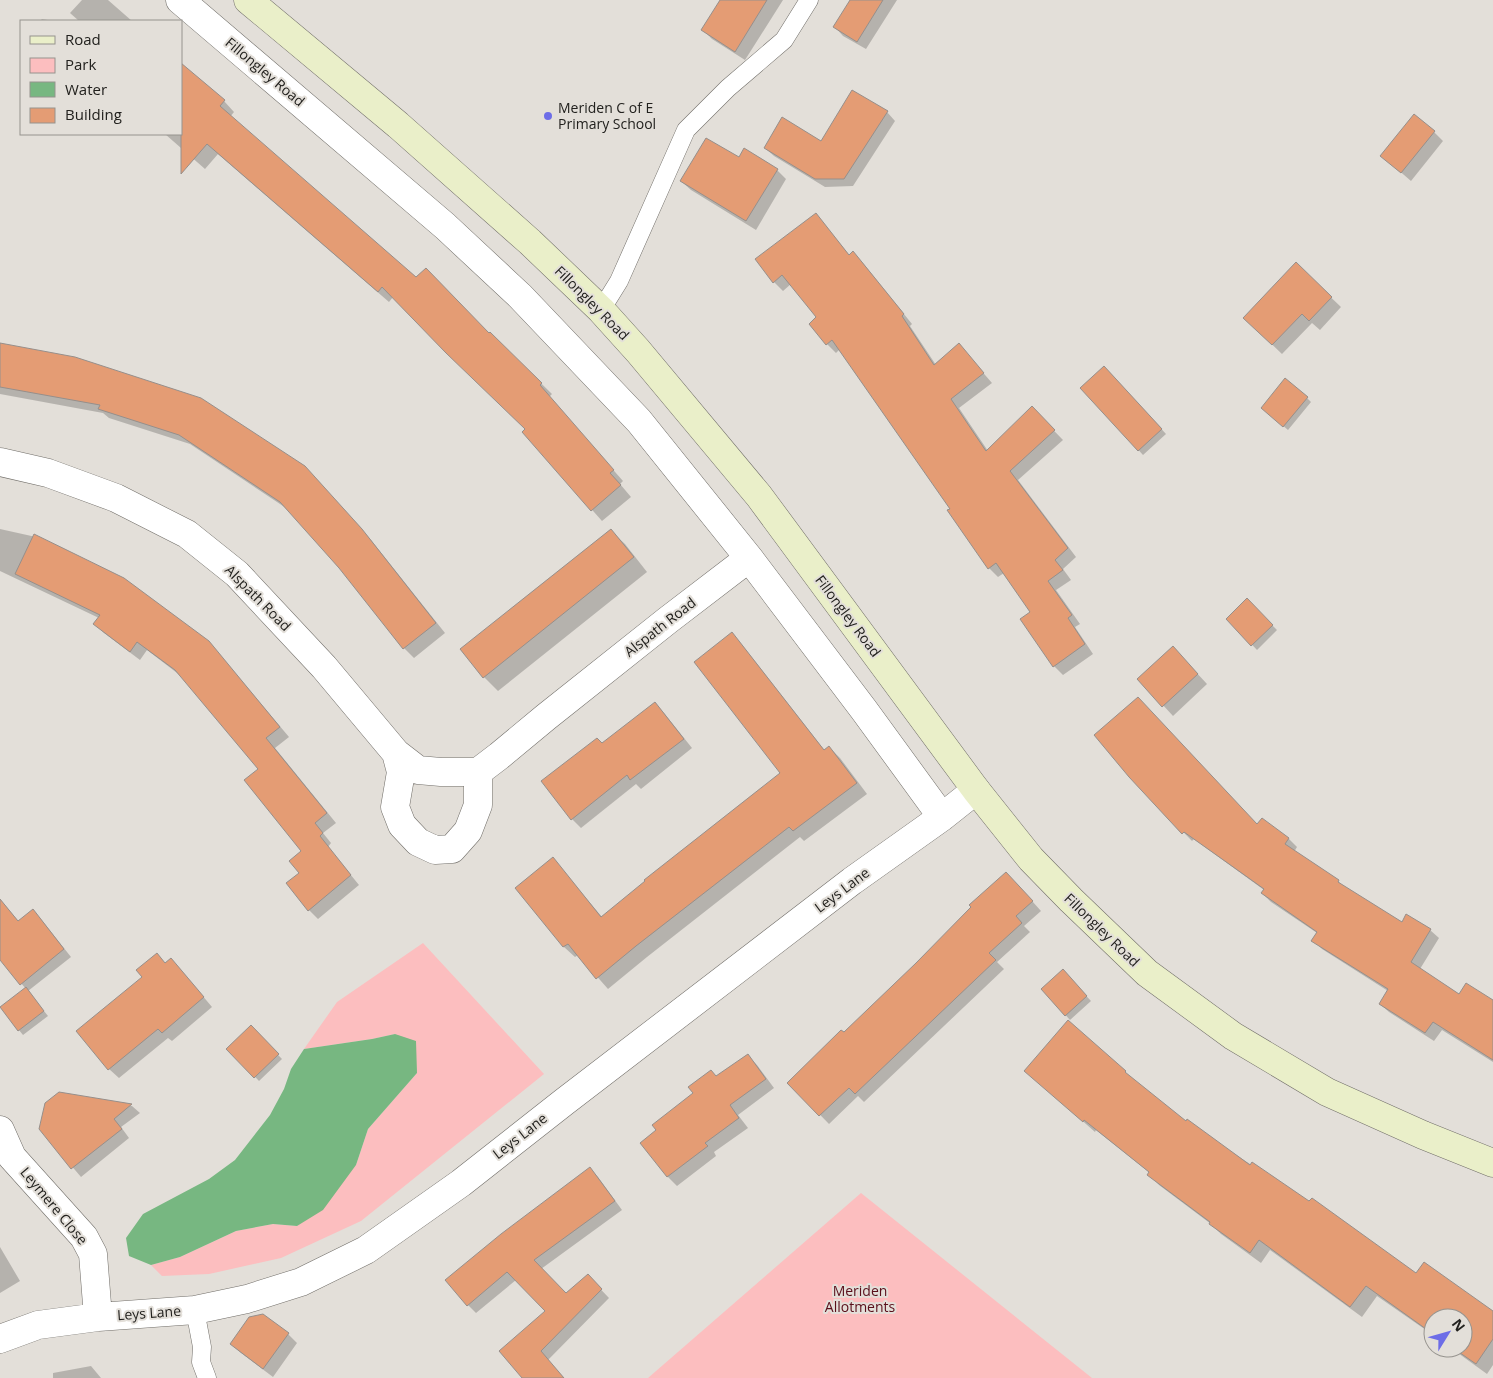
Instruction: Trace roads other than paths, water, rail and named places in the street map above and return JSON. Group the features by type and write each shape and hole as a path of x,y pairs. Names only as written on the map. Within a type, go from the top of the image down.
{"main road":[{"name":"Fillongley Road","path":"248,0 398,125 530,242 601,310 638,351 759,496 976,790 1031,858 1071,900 1147,973 1226,1030 1327,1092 1423,1136 1493,1163"}],"street":[{"name":"Fillongley Road","path":"180,0 445,226 520,296 638,421 749,558 942,817"},
{"name":"Alspath Road","path":"0,462 48,473 116,498 186,534 237,574 324,667 396,753 418,770 478,772 652,632 749,558"},
{"path":"396,753 401,772 395,808 402,825 418,842 436,850 452,849 468,831 478,805 478,772"},
{"name":"Leys Lane","path":"0,1339 38,1325 98,1316 195,1310 246,1299 301,1282 366,1250 461,1183 545,1116 852,881 942,817 976,790"},
{"name":"Leymere Close","path":"0,1130 12,1157 84,1237 93,1254 98,1316"}],"lane":[{"path":"601,310 619,281 686,130 728,88 784,40 809,0"},
{"path":"195,1310 202,1347 201,1362 207,1378"}],"water":[{"path":"395,1034 416,1041 417,1073 368,1129 356,1165 323,1210 297,1226 273,1224 236,1231 180,1257 151,1265 129,1256 126,1238 143,1214 209,1179 235,1160 270,1115 284,1089 291,1069 304,1049"}],"place":[{"name":"Meriden C of E Primary School","path":"548,116"}],"park label":[{"name":"Meriden Allotments","path":"860,1299"}]}
